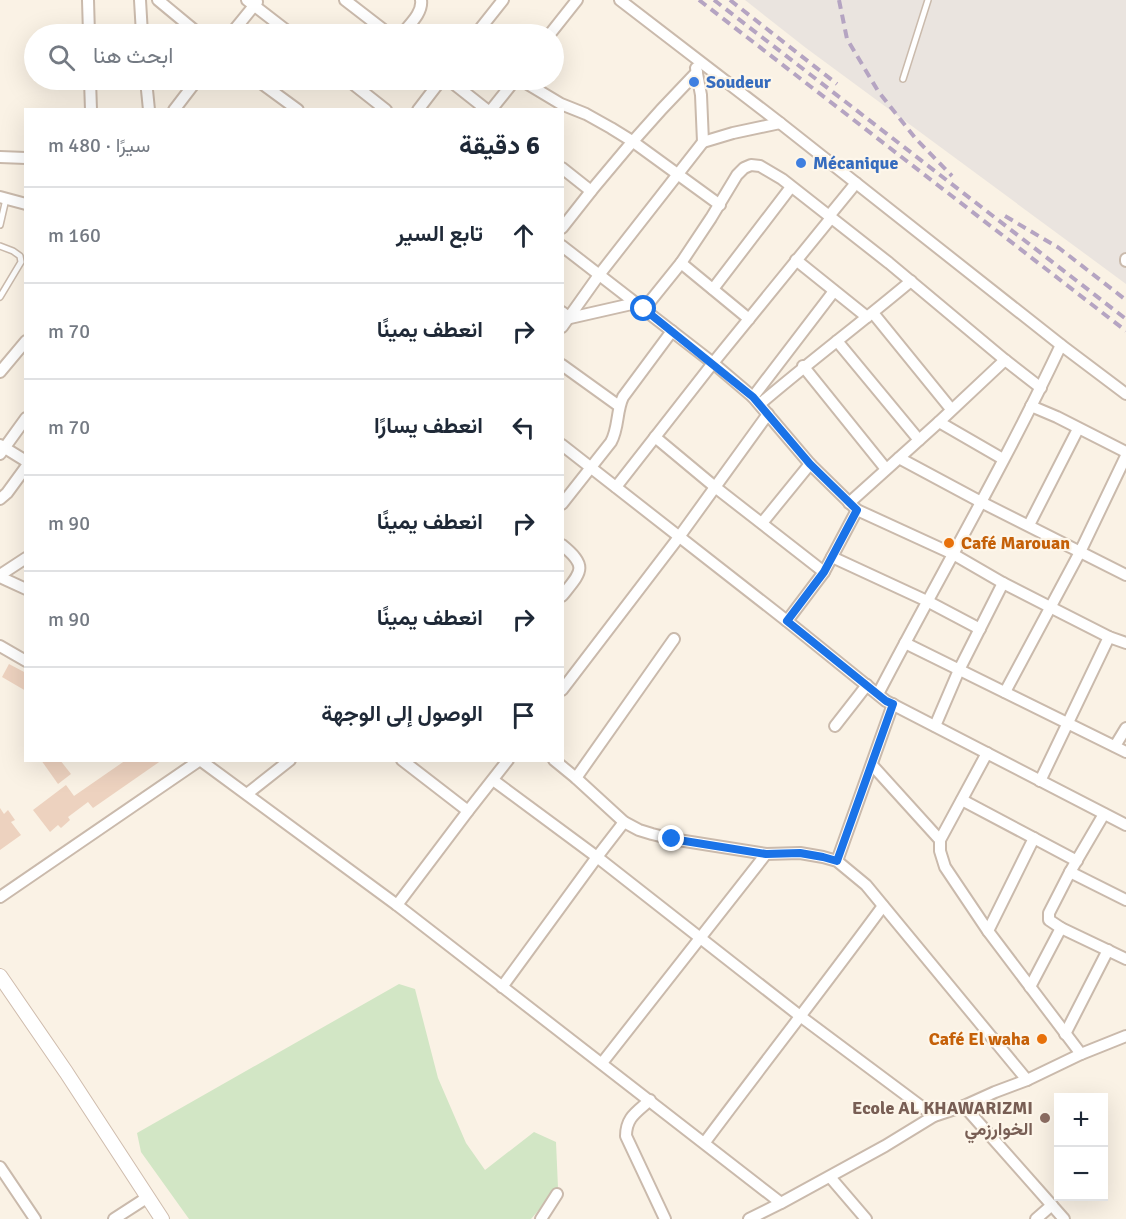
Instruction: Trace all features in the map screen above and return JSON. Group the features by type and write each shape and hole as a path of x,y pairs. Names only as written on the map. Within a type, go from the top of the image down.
{"main road":[{"path":"0,976 162,1219"}],"street":[{"path":"140,0 141,24"},
{"path":"158,0 187,24"},
{"path":"345,0 376,24"},
{"path":"410,24 419,13 421,0"},
{"path":"484,24 503,0"},
{"path":"558,24 577,0"},
{"path":"620,0 1126,394"},
{"path":"85,1 88,24"},
{"path":"238,24 253,2 279,24"},
{"path":"692,55 701,94 704,142"},
{"path":"564,225 632,141 697,72"},
{"path":"90,90 91,108"},
{"path":"147,90 150,108"},
{"path":"176,108 189,90"},
{"path":"271,90 295,108"},
{"path":"361,90 384,108"},
{"path":"420,108 433,90"},
{"path":"462,90 486,108"},
{"path":"491,108 506,90"},
{"path":"538,90 561,104 586,114 632,141 720,205"},
{"path":"566,315 704,142 780,123"},
{"path":"0,157 24,158"},
{"path":"566,315 640,306 681,263 737,175 751,165 760,166 830,217 1041,388"},
{"path":"564,170 591,191"},
{"path":"616,487 856,183"},
{"path":"713,289 791,187"},
{"path":"3,198 24,203"},
{"path":"564,248 713,363 756,400 810,464 853,506 953,554 1003,583 1109,637 1126,643"},
{"path":"796,260 834,291 870,315 951,409"},
{"path":"681,263 749,319"},
{"path":"756,400 837,341 911,281"},
{"path":"756,400 834,291"},
{"path":"564,501 611,442 617,426 619,406 672,331"},
{"path":"837,341 919,440"},
{"path":"0,372 24,342"},
{"path":"878,694 1041,388 1061,345"},
{"path":"787,621 824,572 853,506 886,469 1005,360"},
{"path":"564,366 619,406"},
{"path":"803,366 886,469"},
{"path":"1005,692 1080,552 1126,454 1057,417 1031,406"},
{"path":"564,688 679,537 768,414"},
{"path":"24,420 1,449 24,460"},
{"path":"939,422 1003,459"},
{"path":"1029,525 1078,429"},
{"path":"656,437 715,487 824,572"},
{"path":"564,447 886,701 1126,825"},
{"path":"899,458 981,502 1126,573"},
{"path":"762,523 810,464"},
{"path":"0,499 24,469"},
{"path":"564,547 576,557 580,568 579,573 564,593"},
{"path":"832,557 927,600 980,630"},
{"path":"24,559 0,576 24,588"},
{"path":"935,726 959,670 1003,583"},
{"path":"1040,781 1109,637"},
{"path":"576,778 675,639"},
{"path":"904,643 1126,752"},
{"path":"0,646 24,660"},
{"path":"835,726 867,685"},
{"path":"837,861 893,704"},
{"path":"1115,746 1126,728"},
{"path":"987,753 940,840 940,851 945,867 988,931 1081,1054"},
{"path":"0,897 197,762"},
{"path":"203,762 397,905 781,1203"},
{"path":"247,794 287,762"},
{"path":"405,762 468,811"},
{"path":"397,905 506,762"},
{"path":"556,762 624,822 652,834 766,854 800,853 837,861 866,885 1027,1080"},
{"path":"872,765 940,840"},
{"path":"493,780 934,1116"},
{"path":"962,801 1077,861"},
{"path":"1104,814 1070,872 1049,913 1049,920 1126,959"},
{"path":"502,987 624,822"},
{"path":"988,931 1034,838"},
{"path":"602,1063 766,854"},
{"path":"1070,872 1126,900"},
{"path":"705,1142 883,906"},
{"path":"1030,987 1061,928"},
{"path":"1065,1034 1108,950"},
{"path":"749,1219 830,1177 934,1116 1027,1080 1081,1054 1126,1036"},
{"path":"650,1100 631,1118 626,1126 626,1136 665,1219"},
{"path":"964,1106 1064,1219"},
{"path":"0,1167 35,1219"},
{"path":"830,1177 866,1219"},
{"path":"541,1219 556,1194"},
{"path":"114,1219 148,1197"},
{"path":"1036,1219 1052,1205"}],"lane":[{"path":"903,79 928,0"},
{"path":"0,225 3,198"},
{"path":"0,246 20,256 21,262 0,297"}],"shaded area":[{"path":"745,0 1126,0 1126,284 806,48"}],"green space":[{"path":"399,984 415,989 438,1078 466,1143 485,1170 534,1132 556,1142 558,1188 531,1219 189,1219 141,1152 137,1133"}],"building":[{"path":"9,664 24,672 24,690 2,677"},
{"path":"42,762 62,762 71,774 58,784"},
{"path":"123,762 159,762 93,808 88,802 68,817 70,820 61,828 58,825 50,832 33,810 66,785 74,796"},
{"path":"0,808 4,814 8,810 15,820 11,822 21,835 0,850"}],"railway":[{"path":"699,0 1126,331"},
{"path":"714,0 1126,319"},
{"path":"730,0 837,84"},
{"path":"839,0 847,39 878,91 916,139 952,176"},
{"path":"1005,216 1059,248 1126,300"}],"place":[{"name":"Soudeur","path":"694,82"},
{"name":"Mécanique","path":"801,163"},
{"name":"Café Marouan","path":"949,543"},
{"name":"Café El waha","path":"1042,1039"},
{"name":"Ecole AL KHAWARIZMI الخوارزمي","path":"1045,1118"}],"route":[{"path":"644,309 753,397 810,464 857,510 824,572 787,621 886,701 893,704 837,861 800,853 766,854 672,839"}]}
